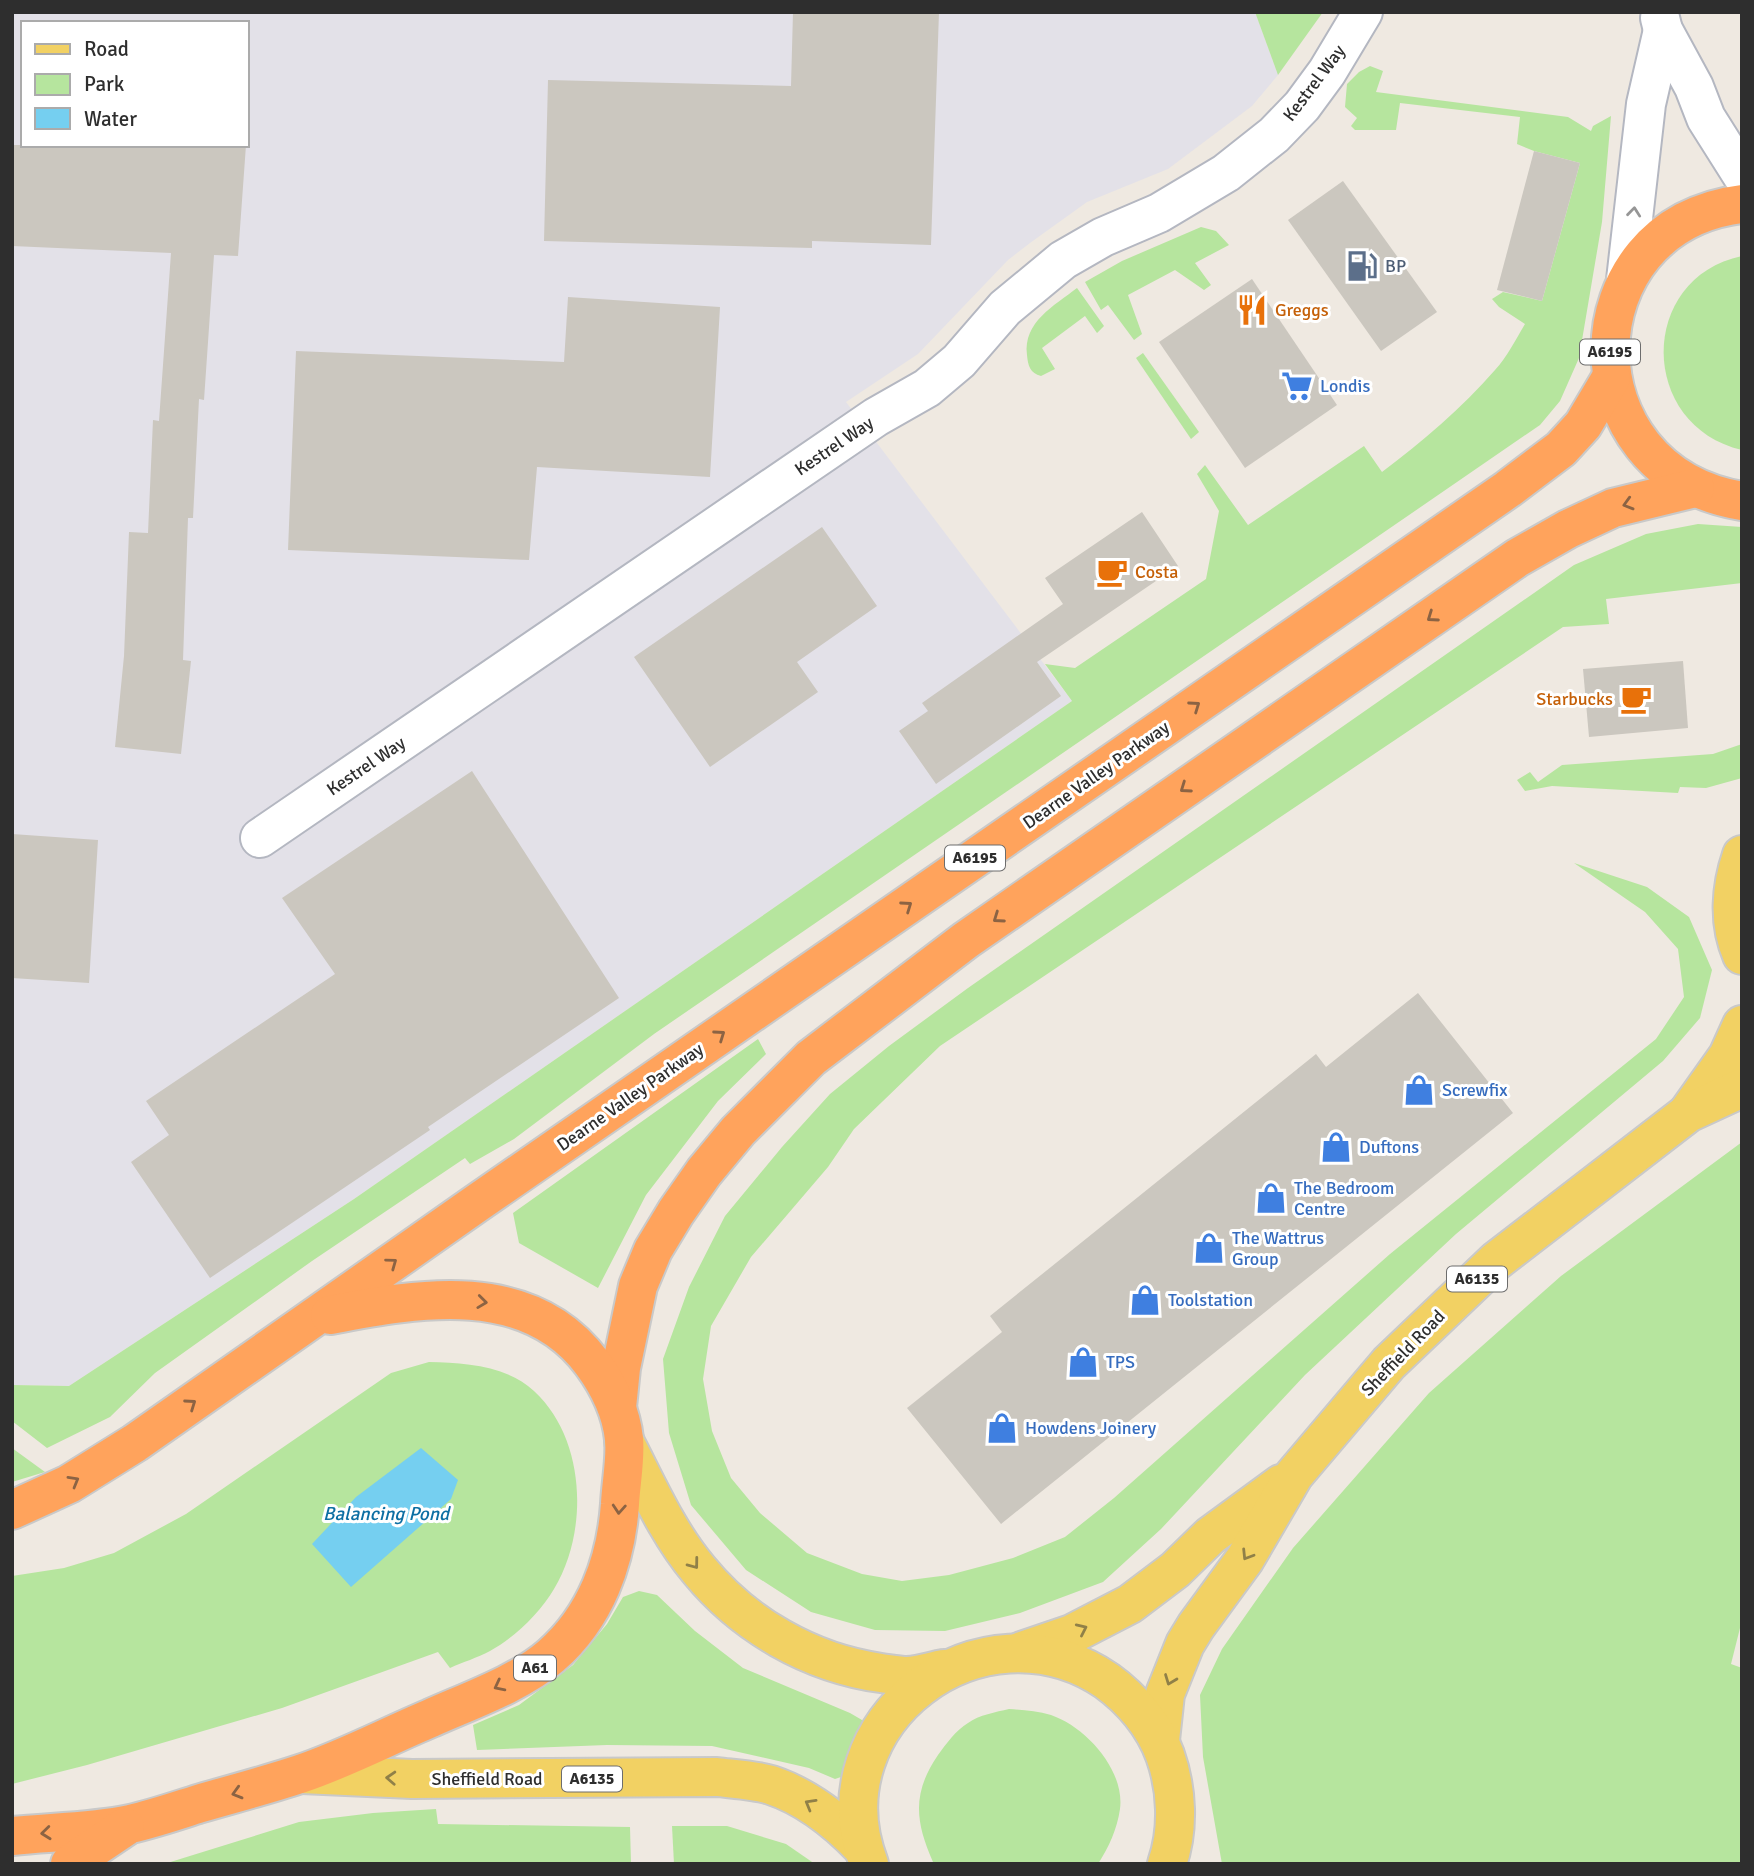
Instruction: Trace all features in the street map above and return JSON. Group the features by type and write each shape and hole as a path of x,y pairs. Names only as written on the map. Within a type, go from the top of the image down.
{"highway":[{"name":"A6195","path":"1742,204 1721,206 1683,222 1651,247 1626,280 1610,327 1611,377 1621,412 1639,443 1664,468 1695,488 1742,500"},
{"name":"Dearne Valley Parkway","path":"12,1510 69,1484 135,1443 1508,489 1561,449 1583,425 1611,377"},
{"path":"621,1424 621,1368 638,1286 653,1250 676,1212 713,1162 757,1112 811,1058 966,940 1517,558 1567,529 1613,508 1695,488"},
{"path":"317,1317 391,1303 430,1299 485,1301 514,1308 540,1318 585,1353 601,1376 621,1424"},
{"name":"A61","path":"12,1836 129,1824 302,1773 531,1670 568,1640 596,1600 611,1562 618,1524 621,1424"},
{"name":"A61","path":"70,1864 129,1824"}],"main road":[{"path":"1742,855 1735,874 1732,918 1742,955"},
{"name":"Sheffield Road","path":"1688,1113 1728,1056 1742,1025"},
{"name":"Sheffield Road","path":"1160,1740 1165,1694 1185,1644 1245,1559 1294,1475 1389,1363 1496,1261 1688,1113 1742,1088"},
{"path":"621,1424 672,1534 698,1570 728,1602 759,1627 805,1651 858,1669 907,1676 982,1657 1018,1652 1072,1662 1119,1689 1138,1709 1160,1740 1172,1774 1176,1820 1167,1864"},
{"name":"Sheffield Road","path":"1018,1652 1072,1634 1130,1604 1175,1570 1210,1536 1294,1475"},
{"path":"865,1855 859,1820 859,1794 864,1768 874,1743 887,1720 904,1699 947,1668"},
{"name":"Sheffield Road","path":"302,1773 412,1779 717,1777 771,1785 803,1800 837,1821 865,1855"}],"street":[{"name":"Kestrel Way","path":"260,838 876,418 927,388 959,361 1005,308 1063,261 1103,237 1159,213 1243,160 1274,135 1302,106 1327,72 1363,12"},
{"path":"1661,21 1713,130 1742,175"},
{"path":"1626,280 1646,104 1661,21"}],"shaded area":[{"path":"12,12 1255,12 1278,75 1252,106 1168,169 1087,202 1030,243 1008,260 918,354 846,402 1072,701 354,1199 69,1386 12,1385"}],"green space":[{"path":"1255,12 1323,12 1278,75"},
{"path":"1370,66 1383,71 1376,92 1568,117 1591,131 1593,126 1611,116 1602,222 1579,358 1560,401 1540,425 654,1034 514,1139 470,1164 465,1158 312,1261 155,1373 110,1417 47,1448 12,1421 12,1385 69,1386 354,1199 1072,701 1045,664 1075,668 1206,579 1219,511 1197,474 1205,465 1248,525 1364,446 1382,472 1427,437 1469,398 1499,365 1525,324 1499,307 1492,299 1503,292 1542,301 1580,163 1517,144 1520,117 1400,103 1396,130 1355,130 1351,126 1357,118 1345,107 1347,84"},
{"path":"1201,227 1216,231 1229,245 1195,263 1211,285 1204,290 1175,270 1128,295 1142,334 1134,340 1108,305 1101,310 1085,282 1122,261"},
{"path":"1742,256 1742,450 1708,436 1683,413 1669,384 1664,352 1668,321 1683,292 1708,270"},
{"path":"1077,288 1104,326 1097,333 1085,316 1042,348 1055,369 1041,376 1037,375 1028,362 1027,343 1030,333 1050,308"},
{"path":"1143,353 1199,432 1191,439 1136,358"},
{"path":"1698,524 1742,527 1742,583 1606,599 1609,624 1563,627 940,1046 854,1129 828,1167 751,1257 711,1326 703,1379 712,1431 731,1478 760,1513 807,1553 862,1574 902,1581 949,1575 1013,1558 1065,1537 1114,1498 1390,1254 1656,1039 1684,997 1678,949 1645,912 1574,863 1647,887 1689,917 1712,970 1700,1018 1663,1061 1456,1234 1305,1375 1161,1529 1103,1582 1020,1613 945,1631 875,1630 811,1612 746,1570 691,1505 669,1433 663,1359 689,1287 725,1216 830,1094 889,1046 968,988 1574,565 1646,534"},
{"path":"1742,744 1742,778 1706,788 1680,787 1678,793 1552,786 1525,791 1517,780 1530,772 1538,782 1562,765 1713,754"},
{"path":"758,1039 766,1054 718,1101 646,1195 598,1288 519,1243 513,1213"},
{"path":"1742,1142 1742,1620 1731,1664 1742,1668 1742,1864 1222,1864 1203,1757 1200,1695 1222,1649 1293,1548 1429,1393 1561,1276"},
{"path":"429,1362 484,1367 523,1382 551,1411 564,1434 577,1486 573,1540 554,1589 526,1624 490,1651 450,1668 438,1652 282,1708 12,1784 12,1576 64,1568 114,1553 186,1514 391,1373"},
{"path":"12,1448 45,1472 12,1482"},
{"path":"639,1591 657,1595 695,1631 743,1668 862,1720 864,1729 846,1772 835,1779 809,1768 712,1746 607,1745 477,1750 473,1725 519,1705 573,1665 607,1624 623,1597"},
{"path":"1009,1709 1051,1715 1064,1721 1090,1740 1110,1765 1120,1794 1120,1809 1112,1838 1098,1864 933,1862 923,1833 919,1807 920,1795 930,1769 955,1733 964,1726 982,1716"},
{"path":"436,1809 438,1824 630,1827 631,1864 164,1864 299,1822"},
{"path":"672,1826 727,1826 786,1844 815,1864 674,1864"}],"water":[{"name":"Balancing Pond","path":"421,1448 458,1480 451,1499 351,1587 312,1544 356,1497"}],"building":[{"path":"793,12 939,12 931,245 812,241 812,248 544,241 548,80 791,86"},
{"path":"12,145 246,147 238,256 214,255 204,400 199,399 193,518 188,518 183,660 191,661 181,754 115,747 124,656 129,532 148,533 153,420 159,421 171,253 12,246"},
{"path":"1534,151 1580,163 1542,301 1497,290"},
{"path":"1343,181 1437,312 1381,351 1288,220"},
{"path":"1252,279 1337,405 1245,468 1159,342"},
{"path":"568,297 720,307 710,477 537,467 529,560 288,550 296,351 564,362"},
{"path":"1142,512 1178,566 1037,662 1061,696 936,784 899,731 928,711 922,703 1063,604 1045,578"},
{"path":"822,527 877,606 797,662 818,692 710,767 634,657"},
{"name":"Starbucks","path":"1683,661 1688,728 1589,737 1583,669"},
{"path":"472,771 619,998 428,1127 430,1130 210,1278 131,1162 169,1135 146,1101 335,974 282,898"},
{"path":"12,834 98,840 89,983 12,978"},
{"path":"1418,993 1513,1113 1001,1524 907,1408 1002,1332 990,1316 1316,1054 1326,1067"}],"place":[{"name":"BP","path":"1362,266"},
{"name":"Greggs","path":"1252,310"},
{"name":"Londis","path":"1297,386"},
{"name":"Costa","path":"1112,572"},
{"name":"Starbucks","path":"1636,699"},
{"name":"Screwfix","path":"1419,1090"},
{"name":"Duftons","path":"1336,1147"},
{"name":"The Bedroom Centre","path":"1271,1198"},
{"name":"The Wattrus Group","path":"1209,1248"},
{"name":"Toolstation","path":"1145,1300"},
{"name":"TPS","path":"1083,1362"},
{"name":"Howdens Joinery","path":"1002,1428"}]}
